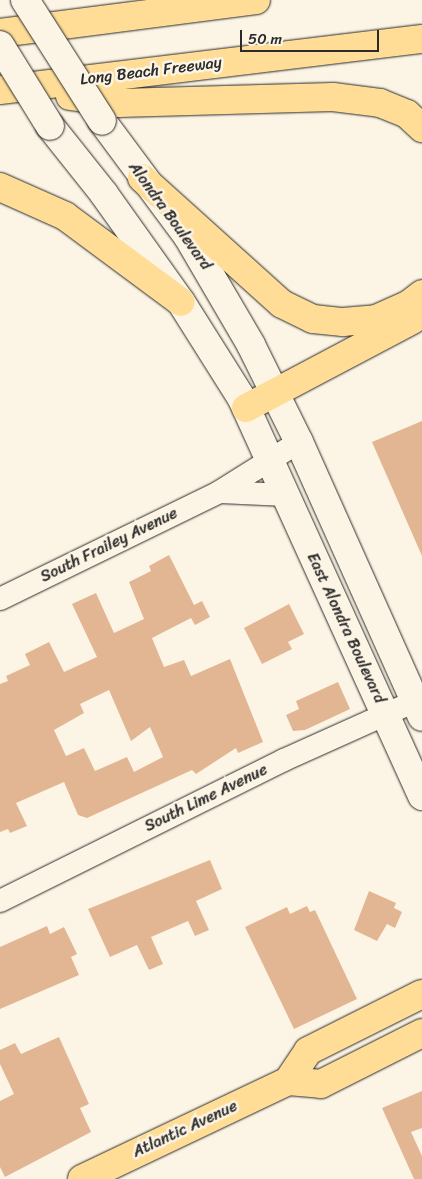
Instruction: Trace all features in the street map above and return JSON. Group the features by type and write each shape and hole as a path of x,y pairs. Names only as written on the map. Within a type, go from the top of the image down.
{"main road":[{"name":"Alondra Boulevard","path":"25,0 102,121 142,178 188,237 219,286 276,393 299,442"},
{"path":"0,32 256,0"},
{"name":"Long Beach Freeway","path":"8,89 422,39"},
{"path":"0,45 50,126 104,194 181,302 246,408 270,460"},
{"path":"8,89 119,103 332,96 380,103 407,114 422,128"},
{"path":"142,178 282,304 313,319 343,322 376,319 408,305 422,294"},
{"path":"0,186 65,216 181,302"},
{"path":"246,408 422,313"},
{"name":"East Alondra Boulevard","path":"299,442 418,709"},
{"name":"East Alondra Boulevard","path":"270,460 422,796"},
{"name":"Atlantic Avenue","path":"82,1179 288,1081 308,1052 422,994"},
{"path":"288,1081 321,1084 422,1033"}],"street":[{"name":"South Frailey Avenue","path":"0,599 219,492 299,442"},
{"name":"South Frailey Avenue","path":"219,492 286,495"},
{"name":"South Lime Avenue","path":"0,901 284,760 386,715 418,709"}],"building":[{"path":"422,421 422,556 372,442"},
{"path":"169,555 194,605 202,601 210,617 195,625 191,618 152,638 164,667 184,660 191,676 230,659 263,742 238,753 236,748 196,774 192,770 87,818 78,815 64,782 16,803 27,826 10,833 8,829 0,832 0,684 8,681 6,676 30,665 25,654 49,642 64,672 97,657 72,604 96,593 114,633 144,619 129,582 151,571 149,566","holes":["109,690 131,741 150,727 163,757 134,772 127,757 95,771 84,748 66,756 54,730 84,713 80,704"]},
{"path":"289,604 304,634 288,642 292,649 262,664 244,628"},
{"path":"338,682 350,709 305,730 293,731 286,715 299,709 296,701"},
{"path":"210,860 222,889 196,901 209,930 195,936 188,921 151,937 163,964 149,970 137,945 110,957 88,909"},
{"path":"369,891 396,903 394,908 402,912 395,928 387,924 377,941 354,930"},
{"path":"307,906 310,912 315,910 357,999 294,1029 245,927 287,907 290,914"},
{"path":"47,926 50,934 64,927 77,954 71,957 79,975 0,1009 0,947"},
{"path":"59,1037 89,1104 80,1108 91,1132 5,1177 0,1167 0,1101 14,1094 0,1064 0,1050 15,1043 21,1054"},
{"path":"422,1091 422,1128 411,1132 422,1156 422,1179 414,1179 382,1108"}]}
